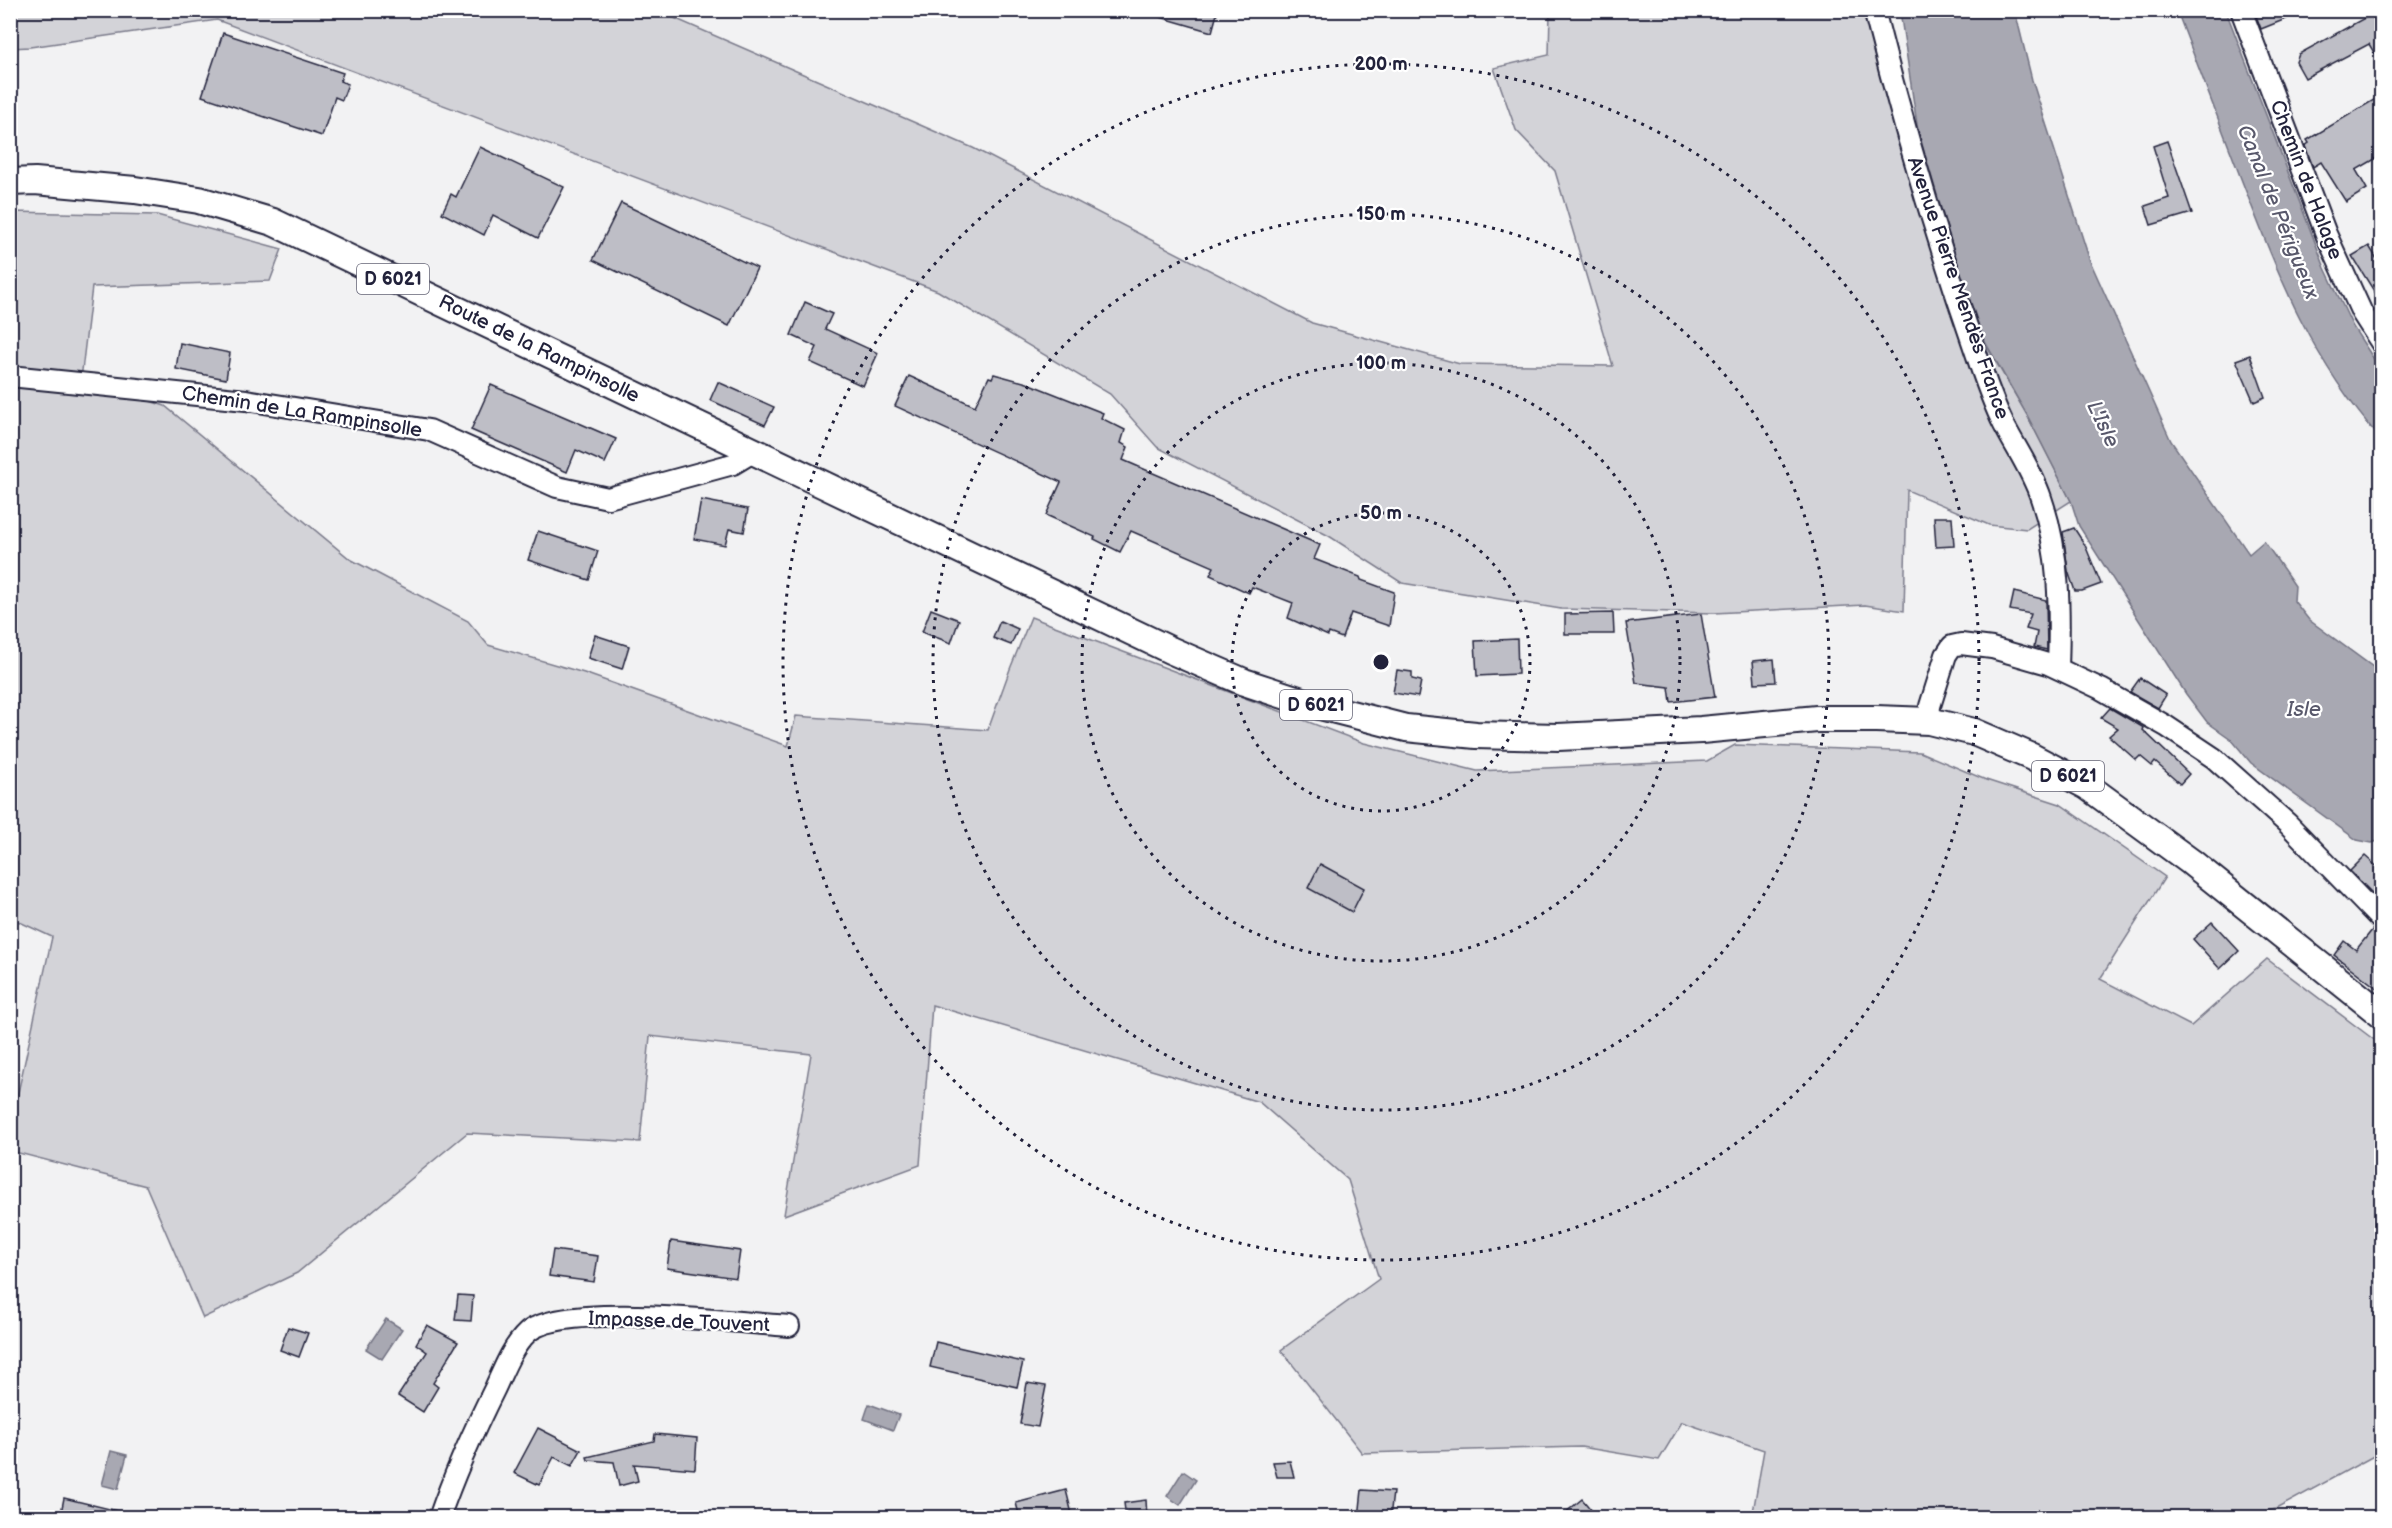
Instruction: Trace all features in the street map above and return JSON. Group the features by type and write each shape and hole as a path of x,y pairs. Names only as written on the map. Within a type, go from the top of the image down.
{"main road":[{"name":"Route de la Rampinsolle","path":"10,182 35,181 156,193 199,200 273,222 753,452"},
{"name":"D 6021","path":"753,452 1170,650 1244,682 1308,703 1406,728 1476,735 1558,737 1701,730 1817,719 1929,722 1974,732 2032,757 2087,786 2191,862 2382,1015"}],"street":[{"name":"Avenue Pierre Mendès France","path":"1874,10 1899,111 1976,354 2004,424 2029,468 2042,499 2057,565 2060,615 2058,668"},
{"name":"Chemin de Halage","path":"2241,10 2330,244 2362,313 2382,344"},
{"name":"Chemin de La Rampinsolle","path":"10,376 246,400 429,430 557,487 608,498 733,464 753,452"},
{"path":"1929,722 1930,706 1946,655 1952,646 1961,644 1992,648 2058,668 2166,726 2214,758 2288,824 2382,921"},
{"name":"Impasse de Touvent","path":"439,1518 460,1459 514,1350 528,1331 557,1320 603,1314 789,1326"}],"shaded area":[{"path":"10,11 658,11 973,148 1312,323 1460,364 1613,366 1555,171 1516,130 1494,68 1549,55 1550,11 1882,11 1922,166 1979,333 2027,415 2071,501 2027,529 1989,525 1907,490 1904,611 1865,605 1714,613 1561,609 1402,583 1329,536 1157,447 1110,394 938,291 217,20 11,48"},
{"path":"11,212 157,215 282,249 270,281 92,287 81,379 165,406 350,559 468,621 488,645 584,673 788,746 796,716 988,730 1031,617 1364,743 1477,771 1707,761 1735,745 1920,752 1986,780 2060,804 2165,877 2100,979 2191,1026 2267,959 2381,1045 2381,1452 2276,1509 2233,1518 1794,1518 1753,1512 1764,1450 1682,1422 1659,1460 1581,1447 1362,1453 1281,1350 1379,1279 1348,1180 1259,1102 932,1005 920,1165 784,1215 811,1054 650,1036 640,1142 467,1133 297,1273 203,1318 146,1186 11,1151 11,1125 52,937 11,918"}],"water":[{"path":"1900,11 2015,11 2032,80 2090,261 2171,441 2249,554 2264,541 2295,586 2294,601 2309,620 2381,673 2381,840 2372,843 2357,840 2251,763 2231,739 2207,722 2186,694 2079,526 2071,501 2027,415 1976,326 1918,131"},
{"name":"Canal de Périgueux","path":"2177,11 2226,11 2325,268 2353,327 2381,370 2381,439 2334,378 2298,314 2254,212"},
{"path":"386,1319 402,1329 382,1359 366,1349"},
{"path":"869,1404 899,1415 893,1430 864,1419"},
{"path":"111,1451 127,1455 118,1489 102,1485"},
{"path":"1183,1471 1196,1480 1180,1505 1167,1496"}],"building":[{"path":"1153,10 1218,10 1212,32 1153,15"},
{"path":"2254,10 2306,10 2306,11 2261,29"},
{"path":"2382,10 2382,66 2369,44 2305,78 2296,62 2299,54"},
{"path":"223,33 343,73 340,81 348,84 342,100 335,97 322,136 202,96"},
{"path":"2382,95 2382,155 2356,170 2367,189 2346,202 2321,162 2313,167 2305,146 2309,143 2307,140"},
{"path":"2167,141 2192,213 2151,225 2145,206 2169,198 2153,146"},
{"path":"480,147 564,187 538,238 493,215 484,235 442,213 451,194 456,197"},
{"path":"621,203 757,268 729,326 593,260"},
{"path":"2369,246 2382,267 2382,304 2352,256"},
{"path":"805,302 832,314 825,329 878,353 863,386 810,362 817,347 791,335"},
{"path":"180,343 230,353 226,379 176,369"},
{"path":"2250,355 2265,397 2254,402 2236,360"},
{"path":"994,374 1027,383 1103,413 1101,418 1125,430 1121,443 1128,447 1123,460 1320,545 1314,559 1394,592 1389,626 1351,613 1342,638 1329,633 1328,636 1288,618 1293,603 1252,587 1249,593 1210,575 1214,567 1131,531 1120,552 1094,539 1095,537 1046,515 1061,482 895,406 909,376 975,406 989,377 992,378"},
{"path":"718,382 774,407 765,425 710,400"},
{"path":"491,385 616,439 605,463 576,450 567,472 471,430"},
{"path":"701,500 748,509 744,532 729,529 725,545 694,539"},
{"path":"1934,517 1952,517 1954,546 1936,547"},
{"path":"2074,528 2085,545 2101,584 2082,591 2075,591 2068,571 2063,532"},
{"path":"538,531 598,551 589,580 528,560"},
{"path":"2014,592 2046,600 2047,650 2034,647 2037,632 2026,629 2031,614 2010,610"},
{"path":"931,609 959,620 951,643 922,632"},
{"path":"1613,613 1614,634 1565,634 1565,614"},
{"path":"1701,614 1715,697 1671,702 1669,687 1636,683 1626,623"},
{"path":"1000,621 1018,629 1011,645 993,638"},
{"path":"595,635 629,646 622,669 588,658"},
{"path":"1517,639 1518,674 1477,676 1475,641"},
{"path":"1774,659 1776,682 1755,683 1753,661"},
{"path":"1397,670 1412,672 1412,679 1421,681 1418,697 1393,693"},
{"path":"2140,678 2166,695 2158,708 2130,692"},
{"path":"2110,708 2144,728 2143,730 2189,774 2180,784 2155,762 2152,766 2140,756 2136,760 2109,736 2118,728 2101,718"},
{"path":"2365,856 2382,871 2382,903 2350,871"},
{"path":"1320,864 1364,888 1352,912 1308,888"},
{"path":"2212,922 2239,951 2220,969 2193,939"},
{"path":"2373,929 2382,933 2382,992 2334,955 2344,941 2356,950"},
{"path":"671,1241 740,1251 736,1278 667,1268"},
{"path":"553,1250 598,1256 594,1282 549,1276"},
{"path":"458,1295 473,1296 471,1321 455,1320"},
{"path":"427,1325 458,1342 433,1383 438,1387 423,1412 398,1396 427,1352 416,1344"},
{"path":"288,1327 308,1333 299,1357 280,1350"},
{"path":"936,1342 1023,1362 1017,1387 930,1367"},
{"path":"1027,1383 1046,1386 1038,1427 1020,1424"},
{"path":"538,1428 581,1450 572,1466 554,1457 539,1485 514,1473"},
{"path":"655,1434 697,1438 695,1469 634,1464 638,1481 619,1486 614,1462 588,1460 587,1457 654,1441"},
{"path":"1290,1461 1294,1477 1277,1477 1273,1462"},
{"path":"1066,1490 1073,1518 1020,1518 1016,1503"},
{"path":"1362,1490 1393,1492 1390,1518 1359,1518"},
{"path":"64,1498 118,1511 118,1518 60,1518"},
{"path":"1582,1499 1598,1518 1559,1518"},
{"path":"1146,1500 1147,1518 1126,1518 1124,1503"}],"water label":[{"name":"L'Isle","path":"2103,424"},
{"name":"Isle","path":"2304,709"}]}
